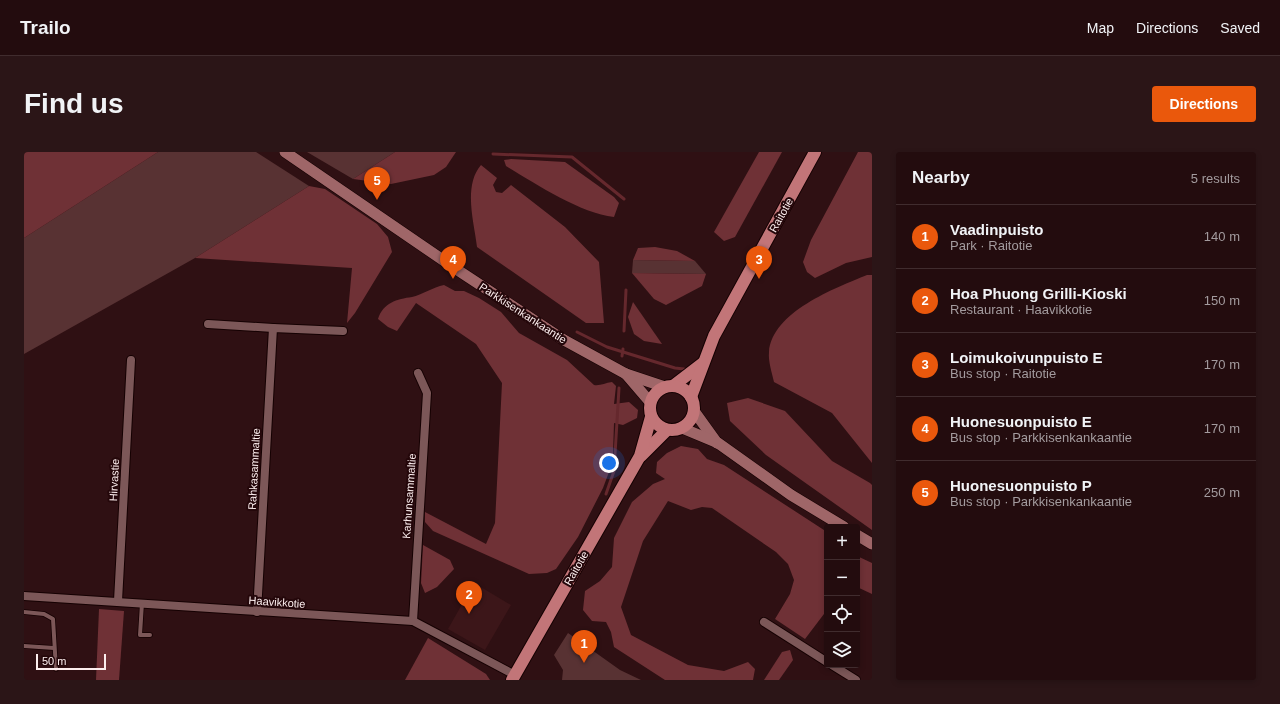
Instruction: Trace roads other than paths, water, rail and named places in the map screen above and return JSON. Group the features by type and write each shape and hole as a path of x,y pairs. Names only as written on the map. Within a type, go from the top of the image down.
{"main road":[{"name":"Raitotie","path":"691,397 702,364 714,336 815,152"},
{"path":"669,387 686,391 691,397 694,411 687,424 682,428 667,430 655,423 651,417 650,402 658,390 669,387 702,364"},
{"name":"Raitotie","path":"514,677 640,456 651,417"},
{"name":"Raitotie","path":"640,456 667,430"}],"street":[{"name":"Parkkisenkankaantie","path":"286,152 564,340 626,374 669,387"},
{"path":"208,324 343,332"},
{"name":"Rahkasammaltie","path":"257,612 274,328"},
{"name":"Hirvastie","path":"118,601 131,360"},
{"name":"Karhunsammaltie","path":"413,621 427,393 418,373"},
{"name":"Parkkisenkankaantie","path":"626,374 650,402"},
{"path":"694,411 718,444"},
{"path":"682,428 718,444 791,494 839,524"},
{"path":"860,537 872,544"},
{"name":"Haavikkotie","path":"24,596 413,621 514,677"},
{"path":"764,622 824,660"},
{"path":"837,668 856,680"}],"lane":[{"path":"142,603 140,635 150,635"},
{"path":"24,612 44,614 53,619 56,669"},
{"path":"24,646 54,648"}],"waterway":[{"path":"493,154 572,157 624,199"},
{"path":"624,331 626,290"},
{"path":"577,332 607,347 675,368 684,369"},
{"path":"622,356 623,349"},
{"path":"606,494 614,471 619,388"}],"place":[{"name":"Huonesuonpuisto P","path":"377,200"},
{"name":"Huonesuonpuisto E","path":"453,279"},
{"name":"Loimukoivunpuisto E","path":"759,279"},
{"name":"Hoa Phuong Grilli-Kioski","path":"469,614"},
{"name":"Vaadinpuisto","path":"584,663"}]}
